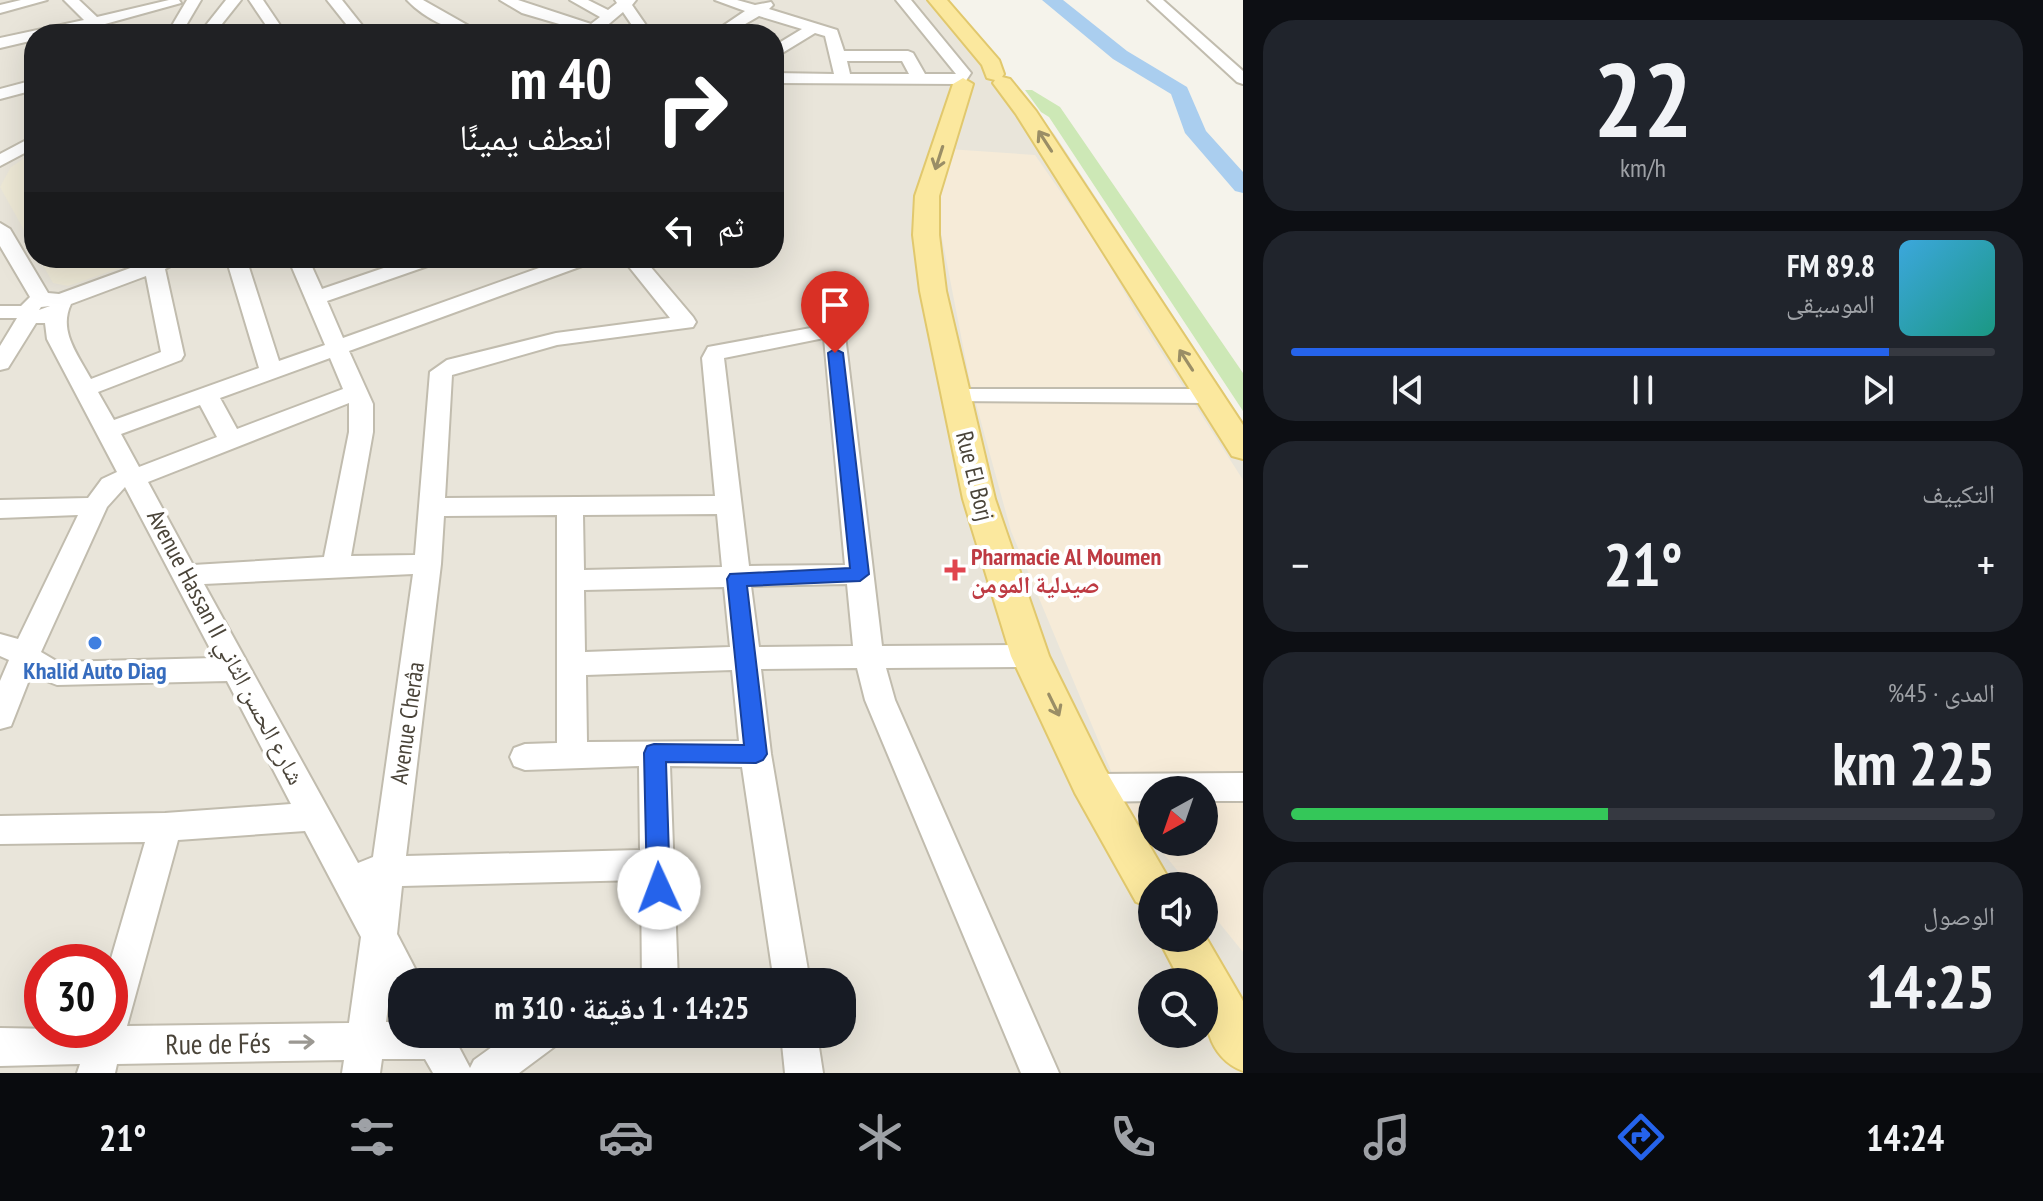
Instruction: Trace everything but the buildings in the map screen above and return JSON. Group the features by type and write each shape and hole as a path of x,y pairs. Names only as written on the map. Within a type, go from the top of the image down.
{"main road":[{"path":"923,0 963,48 975,78 1025,111 1243,449"},
{"path":"937,0 992,64 975,78"},
{"name":"Rue El Borj","path":"975,78 927,196 929,268 956,396 982,511 1030,656 1094,788 1143,872"},
{"path":"1189,952 1243,1047"}],"street":[{"path":"0,9 40,0"},
{"path":"71,0 94,22"},
{"path":"180,24 194,0"},
{"path":"214,24 234,0"},
{"path":"256,0 272,24"},
{"path":"334,0 354,24"},
{"path":"414,0 455,24"},
{"path":"514,4 547,0"},
{"path":"577,0 610,16"},
{"path":"722,0 834,35 843,77"},
{"path":"736,24 772,0"},
{"path":"903,0 975,78"},
{"path":"1155,0 1243,79"},
{"path":"600,24 625,1 639,24"},
{"path":"85,24 172,2 186,15"},
{"path":"514,4 571,24"},
{"path":"784,46 814,27"},
{"path":"0,43 24,38"},
{"path":"839,56 908,56 919,79"},
{"path":"784,78 975,78"},
{"path":"0,94 24,88"},
{"path":"0,161 24,147"},
{"name":"Avenue Hassan II شارع الحسن الثاني","path":"0,229 397,968"},
{"path":"6,354 46,317 150,268"},
{"path":"87,388 173,355 154,268"},
{"path":"239,268 271,371"},
{"path":"302,268 356,392 362,417 336,566"},
{"path":"315,298 403,268"},
{"path":"109,430 556,268"},
{"name":"Avenue Cherâa","path":"363,1057 428,564 438,380 441,372 455,365 556,339 685,322 640,268"},
{"path":"0,312 46,317"},
{"path":"6,354 46,317"},
{"path":"790,968 744,658 714,354 831,332 834,335 841,424 869,659 885,715 1040,1073"},
{"path":"0,717 13,650 112,481 135,478 356,392"},
{"path":"206,394 231,440"},
{"path":"956,396 1209,396"},
{"path":"431,507 730,505"},
{"path":"0,509 95,506"},
{"path":"570,507 572,756"},
{"path":"187,575 428,564"},
{"path":"571,580 736,579 860,574"},
{"path":"13,650 34,665 57,674 237,669"},
{"path":"571,664 744,658 1030,656"},
{"path":"654,753 660,968"},
{"path":"525,757 756,754"},
{"path":"1094,788 1243,787"},
{"path":"0,830 165,827 316,816"},
{"path":"128,960 165,827"},
{"path":"346,873 658,865"},
{"name":"Rue de Fés","path":"128,1044 363,1057 395,1048"},
{"name":"Rue de Fés","path":"0,1047 24,1046"},
{"path":"440,1048 453,1073"},
{"path":"487,1073 522,1048"},
{"path":"801,1048 804,1073"}],"shaded area":[{"path":"0,0 939,0 1055,135 1243,422 1243,1073 0,1073"},
{"path":"948,149 1035,155 1099,247 1137,314 1243,480 1243,952 1218,921 1218,872 1179,872 1165,856 1218,856 1218,776 1138,776 1138,822 1126,807 1011,531 970,382 934,197"},
{"path":"24,159 24,230 0,187 11,167"},
{"path":"45,268 120,268 68,286 53,283"}],"green space":[{"path":"1025,90 1032,90 1060,107 1243,373 1243,411 1049,117 1041,112"}],"waterway":[{"path":"1051,0 1120,55 1180,91 1196,133 1243,186"}],"place":[{"name":"Pharmacie Al Moumen صيدلية المومن","path":"955,570"},
{"name":"Khalid Auto Diag","path":"95,643"}],"route":[{"path":"659,888 654,753 756,754 736,579 860,574 835,353"}]}
